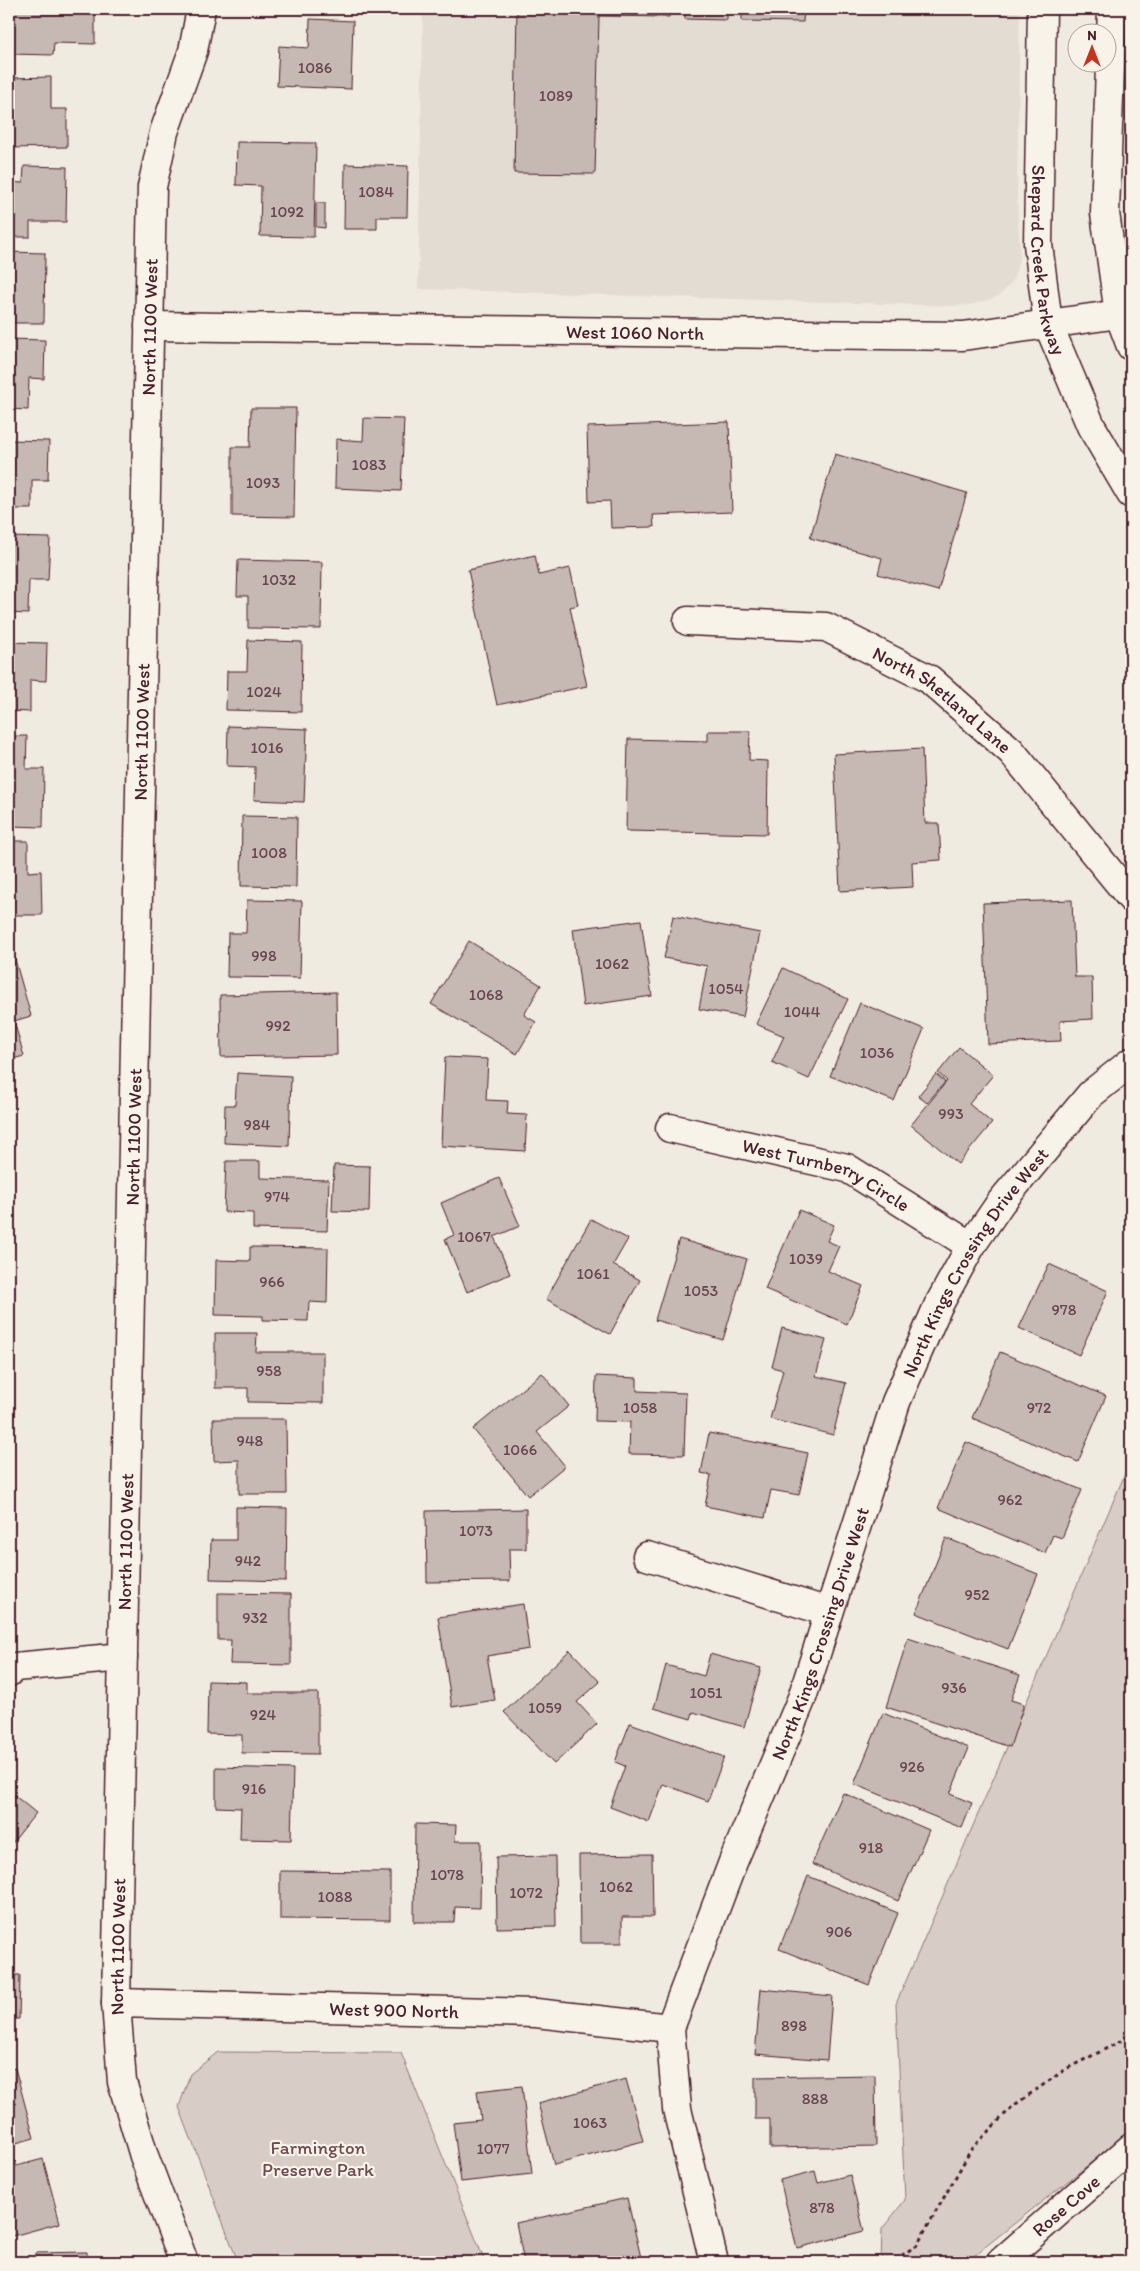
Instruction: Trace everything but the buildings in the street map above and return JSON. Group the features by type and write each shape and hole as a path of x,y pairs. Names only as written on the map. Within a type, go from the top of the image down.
{"street":[{"name":"North 1100 West","path":"184,2262 144,2156 122,2082 116,2003 152,187 164,132 193,51 201,9"},
{"name":"Shepard Creek Parkway","path":"1042,9 1038,244 1048,324 1091,426 1131,494"},
{"path":"1112,9 1105,213 1120,314 1131,346"},
{"name":"West 1060 North","path":"149,326 963,336 1120,314"},
{"name":"North Shetland Lane","path":"688,621 826,627 929,679 1012,751 1131,898"},
{"name":"North Kings Crossing Drive West","path":"714,2262 677,2109 670,2028 733,1862 802,1698 896,1402 938,1306 971,1246 1002,1202 1091,1094 1131,1062"},
{"name":"West Turnberry Circle","path":"670,1128 847,1168 971,1246"},
{"path":"647,1556 830,1612"},
{"path":"9,1672 15,1667 123,1657"},
{"name":"West 900 North","path":"116,2003 536,2013 670,2028"},
{"name":"Rose Cove","path":"1001,2262 1131,2148"}],"path":[{"path":"897,2262 898,2258 917,2245 972,2148 1013,2106 1066,2069 1131,2036"}],"shaded area":[{"path":"423,9 1020,9 1017,196 1020,256 1013,281 1000,295 991,299 970,305 952,306 418,289"}],"green space":[{"path":"1131,1460 1131,2131 966,2262 881,2262 882,2229 905,2200 896,2004"},
{"name":"Farmington Preserve Park","path":"218,2052 401,2053 485,2262 238,2262 179,2107 190,2074"}]}
